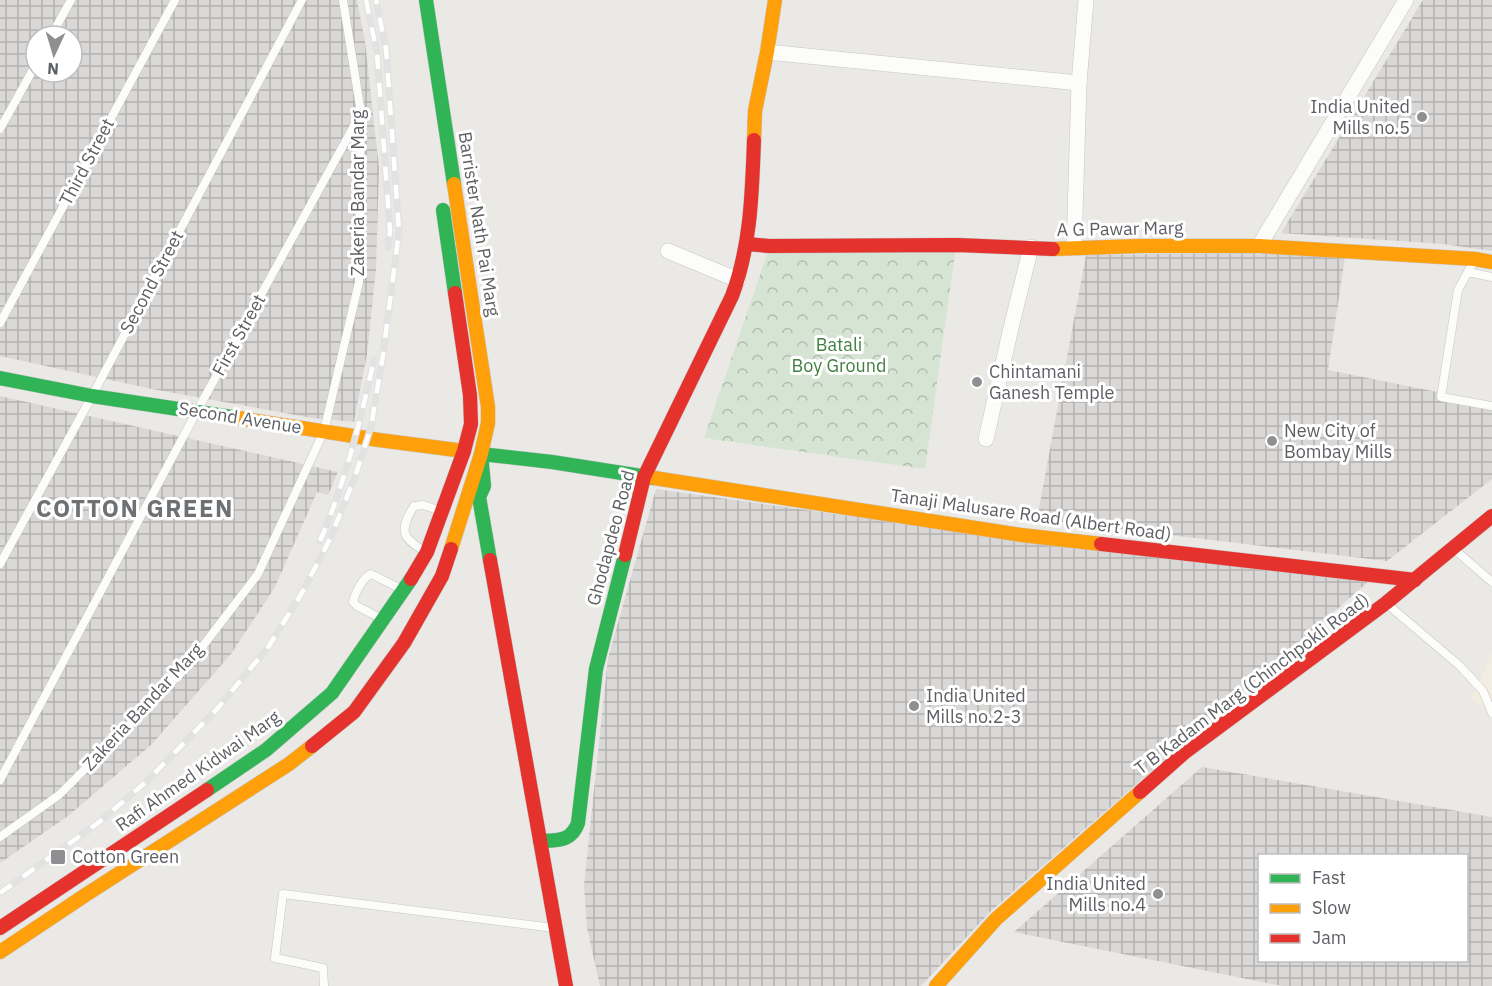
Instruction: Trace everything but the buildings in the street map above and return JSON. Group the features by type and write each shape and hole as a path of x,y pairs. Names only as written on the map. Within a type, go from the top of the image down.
{"street":[{"name":"Barrister Nath Pai Marg","path":"426,0 487,393 488,423 481,454"},
{"name":"Ghodapdeo Road","path":"546,841 565,839 576,831 596,669 644,477 732,297 738,280 747,244 755,111 775,0"},
{"path":"1074,248 1079,83 1086,0"},
{"path":"1259,246 1406,0"},
{"path":"766,52 1079,83"},
{"name":"Barrister Nath Pai Marg","path":"441,200 470,395 471,424 464,451"},
{"name":"A G Pawar Marg","path":"747,244 1074,248 1259,246 1475,259 1492,262"},
{"path":"986,439 1031,247"},
{"path":"668,251 738,280"},
{"name":"Second Avenue","path":"0,378 92,396 481,454"},
{"name":"Rafi Ahmed Kidwai Marg","path":"0,928 267,750 332,693 404,591 427,552 464,451"},
{"name":"Tanaji Malusare Road (Albert Road)","path":"481,454 552,462 1021,535 1415,580"},
{"path":"481,454 488,489 479,497 546,841 569,930 578,986"},
{"path":"0,952 289,764 354,712 404,643 442,576 481,454"},
{"name":"T B Kadam Marg (Chinchpokli Road)","path":"936,986 996,919 1184,753 1386,603 1492,516"},
{"path":"506,574 566,986"}],"lane":[{"path":"58,24 71,0"},
{"name":"Third Street","path":"0,323 175,0"},
{"name":"Second Street","path":"0,564 92,396 302,0"},
{"name":"Zakeria Bandar Marg","path":"0,837 59,795 186,668 258,574 324,431 359,282 361,113 343,0"},
{"path":"0,129 25,84"},
{"name":"First Street","path":"0,780 197,411 361,113"},
{"path":"1475,259 1458,290 1441,397 1492,406"},
{"path":"1468,273 1492,277"},
{"path":"427,552 408,540 404,531 406,519 414,506 423,505 442,512"},
{"path":"1453,549 1492,582"},
{"path":"383,620 353,602 367,575 371,574 404,591"},
{"path":"1386,603 1461,666 1483,691 1492,713"},
{"path":"324,986 322,968 275,958 283,894 556,928"}],"shaded area":[{"path":"0,0 357,0 365,42 379,168 376,269 367,354 354,422 312,418 152,389 0,356"},
{"name":"India United Mills no.5","path":"1423,0 1492,0 1492,251 1443,244 1281,233"},
{"name":"New City of Bombay Mills","path":"1261,253 1345,257 1328,370 1492,403 1492,479 1387,561 1037,519 1086,255"},
{"path":"0,396 338,472 328,495 317,492 275,587 231,654 151,745 68,816 0,863"},
{"name":"India United Mills no.2-3","path":"656,489 1015,539 1368,582 990,912 921,986 600,986 587,928 584,885 608,658"},
{"path":"1492,653 1492,712 1471,699"},
{"name":"India United Mills no.4","path":"1202,767 1492,817 1492,986 1282,986 1014,932"}],"green space":[{"name":"Batali Boy Ground","path":"956,247 925,469 704,438 769,249"}],"railway":[{"path":"366,0 377,53 390,231 388,247"},
{"path":"0,893 98,823 146,782 217,709 269,646 303,591 330,539 355,477 371,427 399,231 386,49 376,0"},
{"path":"320,541 351,452 374,360"}],"traffic: fast":[{"path":"426,0 454,184"},
{"path":"443,210 455,293"},
{"path":"0,378 92,396 238,418"},
{"path":"490,560 479,497 484,486 481,454 552,462 654,478"},
{"path":"540,841 568,837 578,823 596,669 625,555"},
{"path":"207,790 266,750 332,693 411,579"}],"traffic: slow":[{"path":"754,140 755,111 775,0"},
{"path":"451,549 481,454 488,423 488,407 454,184"},
{"path":"1053,249 1259,246 1475,259 1492,262"},
{"path":"238,418 464,451"},
{"path":"654,478 1021,535 1101,544"},
{"path":"0,952 289,764 312,746"},
{"path":"936,986 996,919 1140,792"}],"traffic: jam":[{"path":"625,555 644,477 732,296 738,277 747,238 754,140"},
{"path":"747,244 769,246 957,245 1053,249"},
{"path":"411,579 427,552 464,451 471,424 470,395 455,293"},
{"path":"1140,792 1184,753 1386,603 1492,516"},
{"path":"1101,544 1415,580"},
{"path":"312,746 354,712 404,643 442,576 451,549"},
{"path":"490,560 566,986"},
{"path":"0,928 207,790"}],"place":[{"name":"India United Mills no.5","path":"1422,117"},
{"name":"Chintamani Ganesh Temple","path":"977,382"},
{"name":"New City of Bombay Mills","path":"1272,441"},
{"name":"India United Mills no.2-3","path":"914,706"},
{"name":"Cotton Green","path":"58,857"},
{"name":"India United Mills no.4","path":"1158,894"}],"district":[{"name":"COTTON GREEN","path":"135,509"}]}
